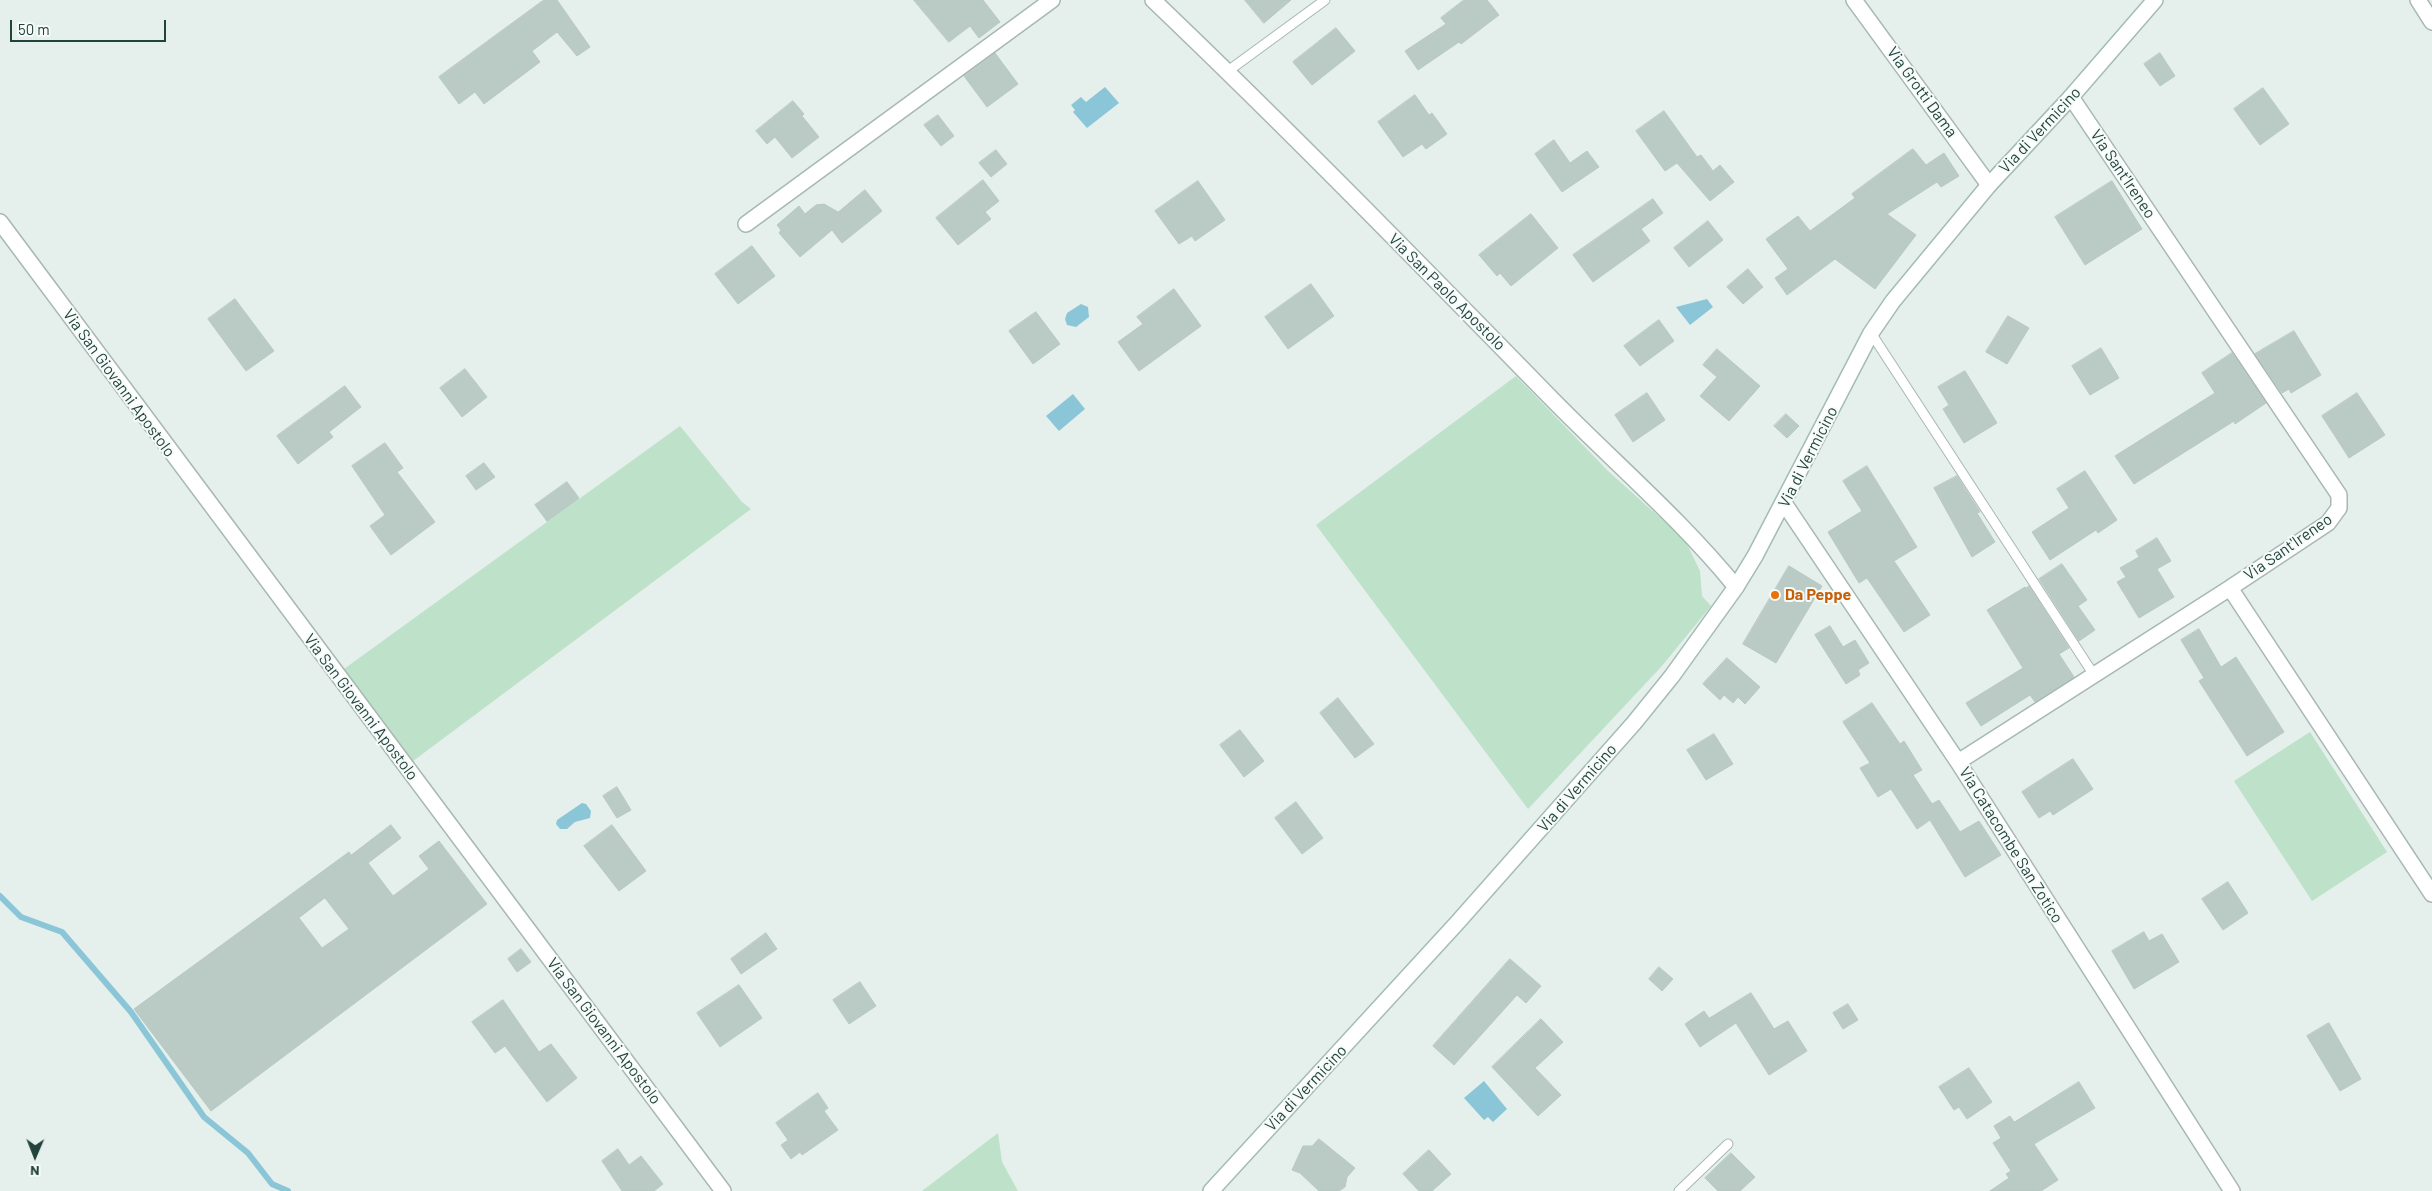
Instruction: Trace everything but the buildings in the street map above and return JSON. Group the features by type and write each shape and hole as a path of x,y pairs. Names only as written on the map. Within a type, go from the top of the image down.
{"street":[{"path":"746,224 1052,0"},
{"name":"Via San Paolo Apostolo","path":"1153,0 1228,71 1574,422 1694,539 1736,588"},
{"name":"Via Grotti Dama","path":"1854,0 1989,185"},
{"name":"Via di Vermicino","path":"1211,1191 1457,923 1639,718 1736,588 1784,503 1871,333 1893,301 1989,185 2071,97 2155,0"},
{"path":"2418,0 2432,22"},
{"name":"Via Sant'Ireneo","path":"2071,97 2338,495 2339,508 2328,523 2230,588 2432,894"},
{"name":"Via San Giovanni Apostolo","path":"0,222 723,1191"},
{"name":"Via Catacombe San Zotico","path":"1784,503 1958,762 2232,1191"},
{"path":"1958,762 2230,588"}],"lane":[{"path":"1228,71 1325,0"},
{"path":"1871,333 2094,675"},
{"path":"1679,1191 1728,1144"}],"green space":[{"path":"1516,376 1608,471 1685,540 1700,571 1702,596 1711,606 1661,667 1528,809 1316,525"},
{"path":"680,426 742,502 751,509 413,761 344,669 547,522 535,505 567,482 579,499"},
{"path":"2310,732 2387,852 2312,901 2234,781"},
{"path":"998,1133 1002,1162 1018,1191 922,1191"}],"water":[{"path":"1105,87 1119,103 1087,128 1073,112 1075,110 1071,105 1081,97 1086,102"},
{"path":"1707,299 1713,307 1690,325 1676,307"},
{"path":"1081,304 1088,307 1089,317 1076,327 1067,325 1065,319 1067,313"},
{"path":"1073,394 1085,409 1059,431 1046,416"},
{"path":"582,803 586,804 591,811 590,818 575,822 567,829 560,829 556,824 557,820"},
{"path":"1484,1081 1507,1109 1493,1122 1488,1117 1484,1120 1464,1098"}],"waterway":[{"path":"0,896 21,917 62,932 131,1012 204,1117 248,1153 272,1184 288,1191"}],"place":[{"name":"Da Peppe","path":"1775,595"}]}
